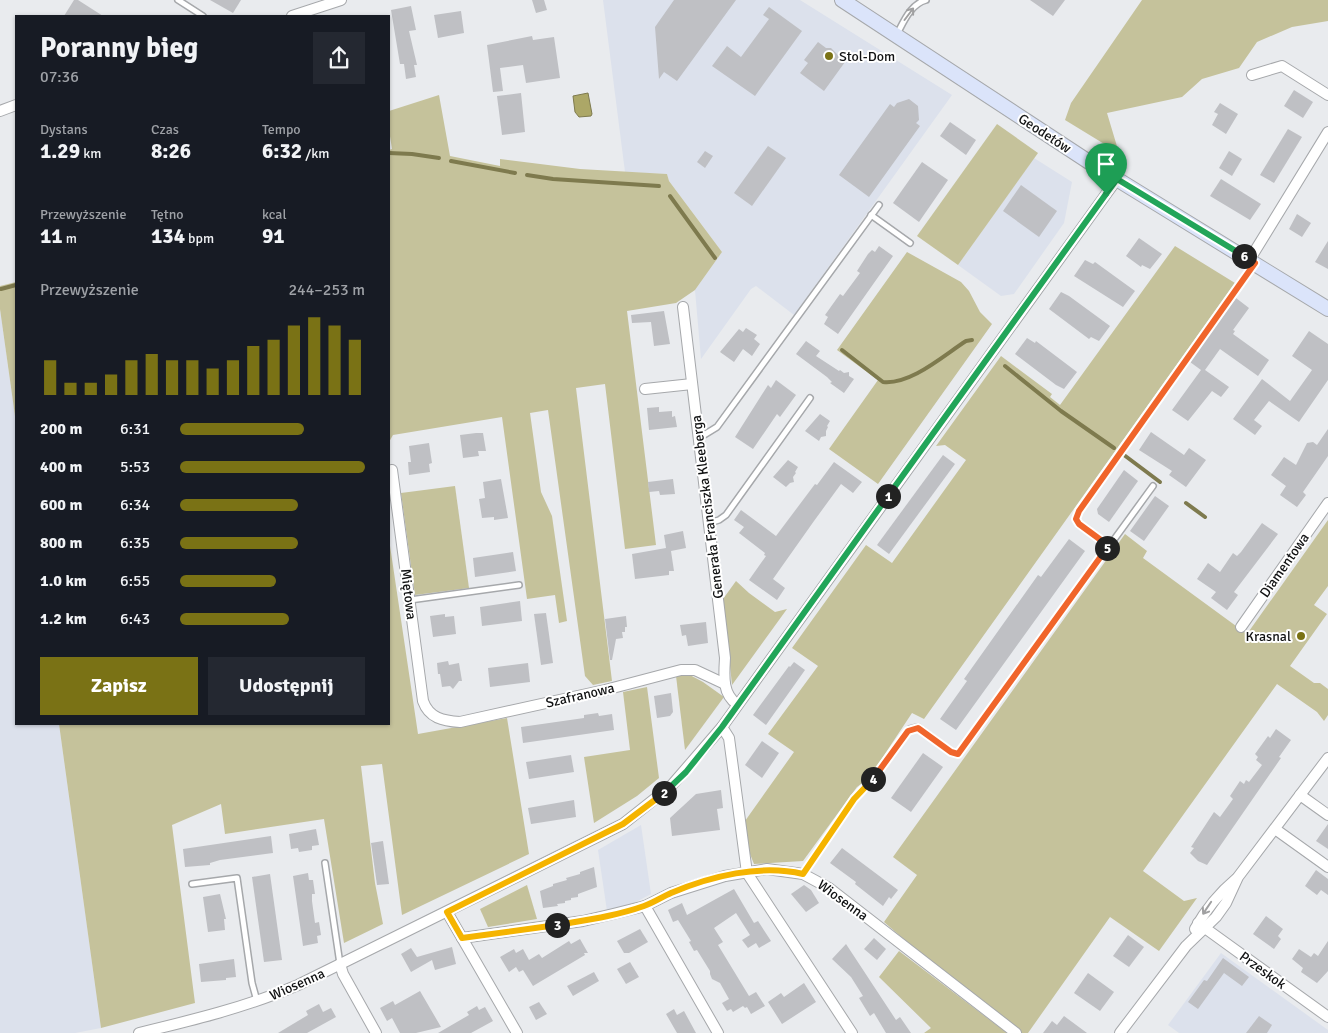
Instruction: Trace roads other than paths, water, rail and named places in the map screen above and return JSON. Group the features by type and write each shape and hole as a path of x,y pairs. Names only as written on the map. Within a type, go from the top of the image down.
{"main road":[{"name":"Geodetów","path":"845,1 1117,179 1328,308"}],"street":[{"path":"295,15 341,0"},
{"path":"1252,75 1282,66 1328,95"},
{"path":"0,111 15,105"},
{"path":"1252,261 1328,132"},
{"name":"Wiosenna","path":"139,1033 257,1002 278,994 623,824 671,786 722,727 1117,179"},
{"name":"Generała Franciszka Kleeberga","path":"683,307 725,658 725,684"},
{"path":"645,389 692,384"},
{"name":"Miętowa","path":"392,470 423,701 426,710 432,715"},
{"name":"Diamentowa","path":"1241,627 1328,503"},
{"name":"Szafranowa","path":"432,715 438,719 460,722 605,690 681,670 695,670 725,684"},
{"path":"725,684 728,696 737,704"},
{"path":"722,727 729,738 747,873 852,1033"},
{"path":"1120,1033 1201,926 1226,904 1238,877 1328,758"},
{"path":"1300,795 1328,815"},
{"path":"1275,829 1328,867"},
{"name":"Wiosenna","path":"462,938 582,921 644,906 672,893 725,876 767,869 803,874 828,888 1016,1033"},
{"path":"644,906 718,1033"},
{"path":"447,912 517,1033"},
{"name":"Przeskok","path":"1201,926 1328,1017"},
{"path":"340,964 343,974 376,1033"}],"lane":[{"path":"178,0 201,15"},
{"path":"896,34 908,14 920,2 926,0"},
{"path":"699,438 717,427 879,205"},
{"path":"871,215 910,243"},
{"path":"1109,546 1079,524 1076,519 1079,511 1252,261"},
{"path":"708,523 719,520 726,515 810,398"},
{"path":"803,874 854,799 870,784 908,731 918,728 951,752 958,754 1152,486"},
{"path":"410,600 519,585"},
{"path":"325,863 340,964"},
{"path":"192,884 237,878 252,983 257,1002"}],"waterway":[{"path":"390,153 439,158"},
{"path":"451,161 515,173"},
{"path":"527,175 553,179 659,186"},
{"path":"670,196 715,258"},
{"path":"1,289 15,285"},
{"path":"842,350 883,382 894,382 916,374 966,341 972,340"},
{"path":"1005,366 1061,411 1114,448"},
{"path":"1124,455 1160,482"},
{"path":"1186,503 1205,517"}],"place":[{"name":"Stol-Dom","path":"829,56"},
{"name":"Krasnal","path":"1301,636"}]}
